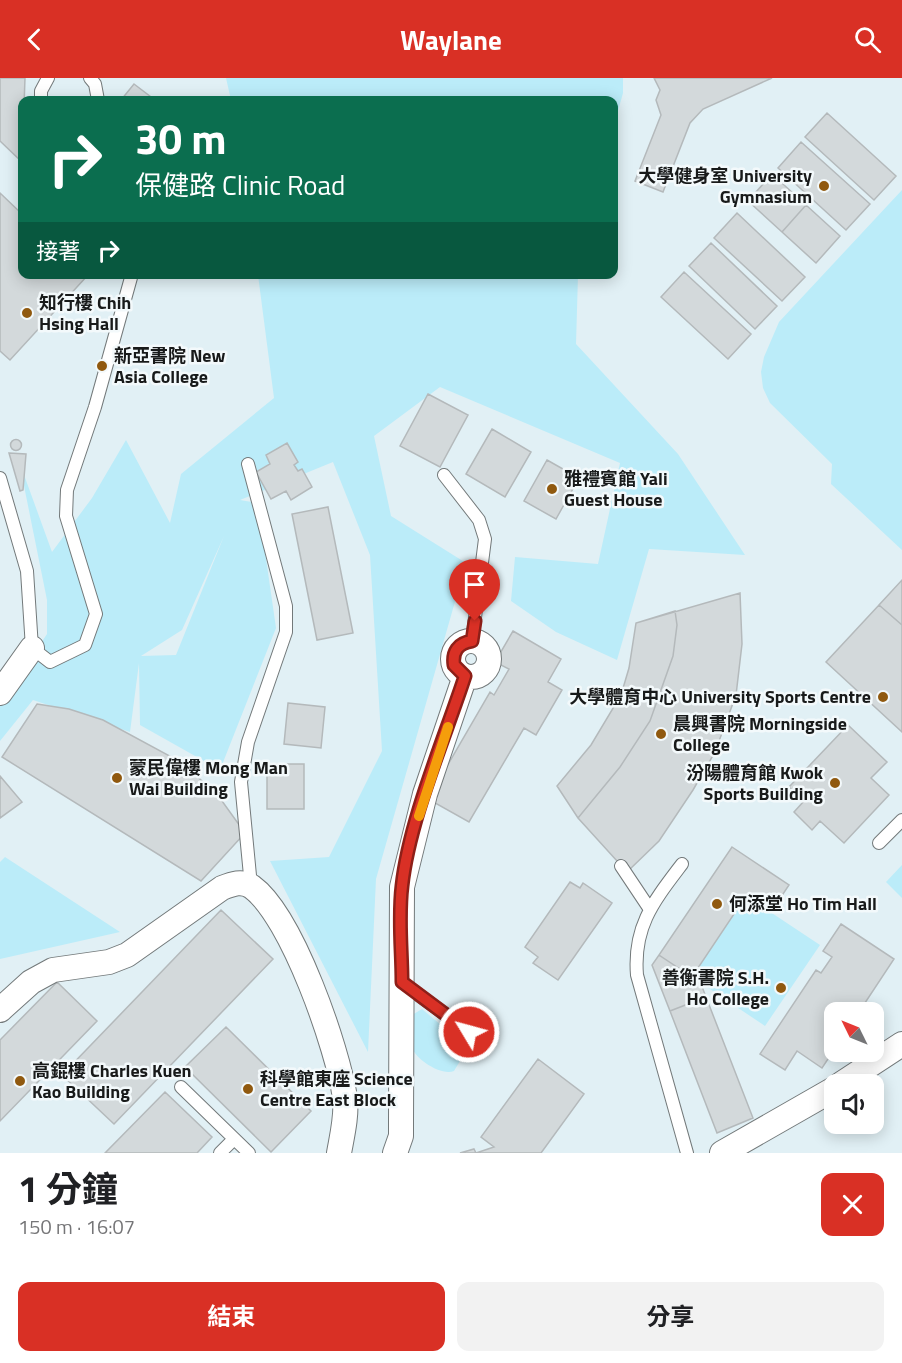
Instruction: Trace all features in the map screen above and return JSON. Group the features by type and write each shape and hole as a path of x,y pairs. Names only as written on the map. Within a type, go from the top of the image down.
{"street":[{"path":"395,1153 401,1122 401,909 406,864 425,794 465,676 479,675 484,672 489,661 483,645 472,641"},
{"path":"0,693 32,648"},
{"path":"0,1010 31,982 53,970 109,962 127,955 222,888 236,882 250,886 268,903 290,941 313,990 338,1060 345,1101 339,1153"},
{"path":"856,1074 902,1044"},
{"path":"722,1153 824,1095"}],"lane":[{"path":"41,96 41,91 48,78"},
{"path":"90,78 95,84 97,96"},
{"path":"0,478 27,571 32,648 50,662 85,645 96,614 66,516 67,490 95,407 131,279"},
{"path":"248,464 286,606 286,633 248,742 241,782 250,886"},
{"path":"444,475 479,520 485,539 472,641"},
{"path":"879,843 902,820"},
{"path":"682,864 649,908 638,936 636,956 637,975 687,1153"},
{"path":"621,866 649,908"},
{"path":"402,982 469,1032"},
{"path":"181,1087 249,1153"},
{"path":"220,1153 234,1139"}],"shaded area":[{"path":"0,78 902,78 902,1153 0,1153"},
{"path":"226,78 623,78 623,93 618,111 618,96 230,96"},
{"path":"902,190 902,550 831,484 832,464 770,403 763,388 761,372 764,357 779,322"},
{"path":"259,279 578,279 576,344 678,454 745,555 649,549 617,660 556,632 511,601 515,557 598,564 620,463 440,387 374,436 391,516 466,563 376,879 368,1052 270,861 329,857 382,751 370,555 333,462 240,500 258,503 276,628 220,770 140,725 139,663 130,732 33,700 0,741 0,705 47,634 47,600 19,461 52,552 92,498 126,440 170,523 181,474 274,398","holes":["224,536 176,655 141,656 182,630"]},
{"path":"5,857 120,932 0,959 0,862"},
{"path":"902,865 902,898 886,882"},
{"path":"746,896 820,945 765,1026 701,983 696,971"},
{"path":"422,1009 466,1046 466,1051 454,1071 435,1069 422,1061 413,1050 411,1045 412,1015"}],"building":[{"path":"0,78 25,78 24,96 18,96 18,158 0,141"},
{"path":"654,78 772,78 703,109 690,123 663,192 635,181 661,115 656,100 660,90"},
{"path":"134,84 150,96 124,96"},
{"path":"827,113 896,176 874,200 805,137"},
{"name":"大學健身室 University Gymnasium","path":"801,142 870,204 846,230 778,168"},
{"path":"772,174 806,205 782,232 748,201"},
{"name":"知行樓 Chih Hsing Hall","path":"0,193 18,210 18,279 84,279 10,360 0,351"},
{"path":"806,205 840,236 816,263 782,232"},
{"path":"737,213 805,277 782,301 714,238"},
{"path":"711,243 777,306 755,329 689,266"},
{"path":"684,272 751,334 728,359 661,297"},
{"path":"428,394 468,415 440,467 400,446"},
{"path":"492,429 531,452 505,497 466,474"},
{"path":"16,440 20,441 20,449 16,450 12,449 11,445 12,441"},
{"path":"287,443 298,462 294,465 298,471 302,469 312,487 291,500 286,491 271,499 256,472 270,464 266,455"},
{"path":"9,453 26,454 23,490 20,491"},
{"name":"雅禮賓館 Yali Guest House","path":"547,460 579,478 556,519 524,501"},
{"path":"328,507 353,633 317,640 292,514"},
{"path":"902,580 902,625 879,605"},
{"name":"晨興書院 Morningside College","path":"740,593 742,644 736,695 715,752 659,841 627,872 578,818 557,786 591,745 621,695 629,668 636,623"},
{"name":"大學體育中心 University Sports Centre","path":"879,605 902,625 902,732 826,662"},
{"path":"675,611 677,625 673,656 650,721 620,767 578,818 557,786 591,745 621,695 629,668 636,623"},
{"path":"513,631 561,659 548,682 562,690 536,735 524,728 469,822 428,799 490,692 494,695 509,669 495,662"},
{"path":"288,703 325,707 321,748 284,744"},
{"name":"蒙民偉樓 Mong Man Wai Building","path":"37,704 69,709 103,720 179,761 217,794 245,833 201,881 2,757"},
{"name":"汾陽體育館 Kwok Sports Building","path":"848,725 887,762 871,778 889,795 844,843 820,821 812,830 794,812 804,801 789,787"},
{"path":"267,764 304,764 304,809 267,809"},
{"path":"0,776 22,802 0,818"},
{"name":"何添堂 Ho Tim Hall","path":"732,847 789,885 771,912 746,896 692,977 659,955"},
{"path":"570,882 580,888 583,883 612,903 558,980 533,963 538,957 525,947"},
{"path":"221,910 273,959 114,1124 62,1075"},
{"path":"841,924 894,959 866,1002 824,1002 824,1062 826,1062 822,1068 797,1051 785,1070 760,1054 816,970 821,973 832,957 823,951"},
{"path":"659,955 692,977 696,971 706,997 670,1011 652,965"},
{"name":"高錕樓 Charles Kuen Kao Building","path":"57,982 97,1021 0,1121 0,1040"},
{"path":"706,997 753,1118 717,1133 670,1011"},
{"name":"科學館東座 Science Centre East Block","path":"226,1027 311,1111 271,1152 185,1067"},
{"path":"538,1059 584,1094 541,1153 476,1153 494,1147 481,1137"},
{"path":"165,1092 212,1137 197,1153 105,1153"},
{"path":"474,1149 476,1153 460,1153"}],"slow traffic":[{"path":"419,816 448,727"}],"place":[{"name":"大學健身室 University Gymnasium","path":"824,186"},
{"name":"知行樓 Chih Hsing Hall","path":"27,313"},
{"name":"新亞書院 New Asia College","path":"102,366"},
{"name":"雅禮賓館 Yali Guest House","path":"552,489"},
{"name":"大學體育中心 University Sports Centre","path":"883,697"},
{"name":"晨興書院 Morningside College","path":"661,734"},
{"name":"蒙民偉樓 Mong Man Wai Building","path":"117,778"},
{"name":"汾陽體育館 Kwok Sports Building","path":"835,783"},
{"name":"何添堂 Ho Tim Hall","path":"717,904"},
{"name":"善衡書院 S.H. Ho College","path":"781,988"},
{"name":"高錕樓 Charles Kuen Kao Building","path":"20,1081"},
{"name":"科學館東座 Science Centre East Block","path":"248,1089"}],"route":[{"path":"469,1032 402,982 401,909 406,864 425,794 465,676 457,671 454,665 454,653 461,644 472,641 475,621"}]}
